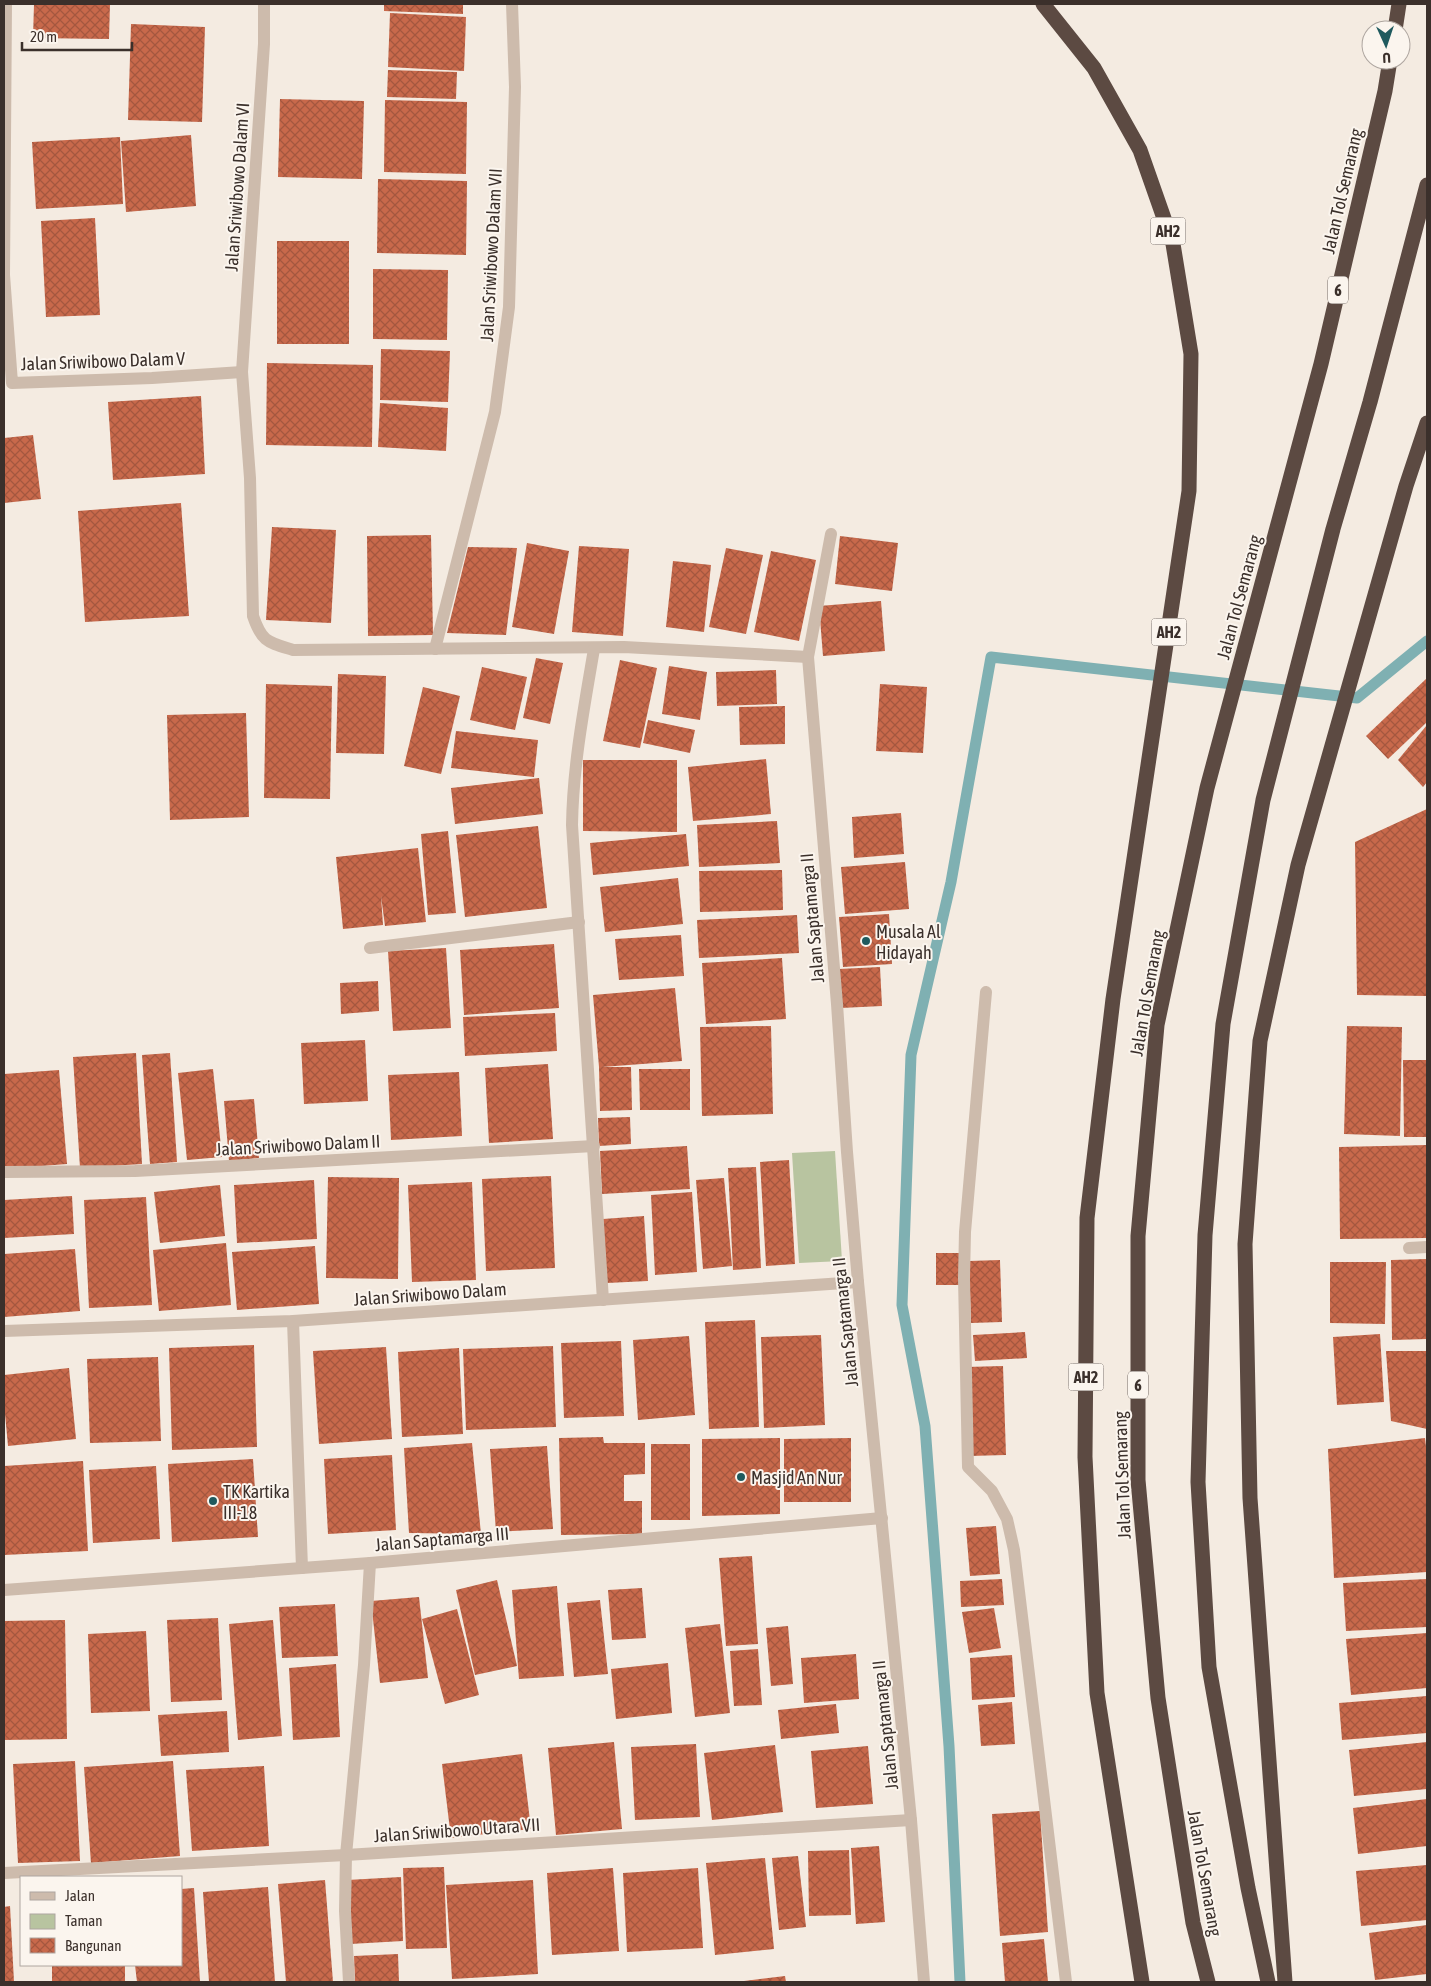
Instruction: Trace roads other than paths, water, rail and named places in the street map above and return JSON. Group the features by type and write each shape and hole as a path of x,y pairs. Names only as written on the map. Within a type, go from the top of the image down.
{"highway":[{"name":"AH2","path":"1043,4 1094,68 1140,150 1173,244 1191,354 1189,491 1113,998 1087,1218 1085,1447 1097,1693 1142,1982"},
{"path":"1397,20 1399,4"},
{"name":"Jalan Tol Semarang","path":"1208,1982 1193,1923 1158,1698 1138,1480 1138,1236 1157,1025 1207,788 1321,364 1388,70"},
{"path":"1268,1982 1248,1888 1209,1667 1198,1482 1205,1235 1223,1024 1263,800 1333,529 1370,402 1427,185"},
{"path":"1285,1982 1250,1498 1245,1244 1260,1041 1298,865 1406,486 1427,422"}],"street":[{"name":"Jalan Sriwibowo Dalam V","path":"6,4 4,275 8,383 152,378 242,372"},
{"name":"Jalan Sriwibowo Dalam VI","path":"264,4 264,44 242,372 250,478 253,616 258,631 269,643 293,650 594,649 624,647 808,657"},
{"name":"Jalan Sriwibowo Dalam VII","path":"435,649 495,412 509,307 515,87 512,4"},
{"name":"Jalan Saptamarga II","path":"831,534 808,657 858,1282 912,1820 924,1982"},
{"path":"594,649 576,750 572,788 572,825 603,1300"},
{"path":"370,948 579,922"},
{"path":"986,992 965,1232 964,1278 968,1467 992,1491 1006,1519 1014,1550 1066,1982"},
{"name":"Jalan Sriwibowo Dalam II","path":"4,1172 135,1171 594,1146"},
{"path":"1409,1248 1427,1247"},
{"name":"Jalan Sriwibowo Dalam","path":"4,1331 293,1321 858,1282"},
{"path":"293,1321 302,1568"},
{"name":"Jalan Saptamarga III","path":"4,1590 370,1563 882,1518"},
{"path":"349,1982 345,1910 346,1855 364,1665 370,1563"},
{"name":"Jalan Sriwibowo Utara VII","path":"4,1873 346,1855 912,1820"}],"waterway":[{"path":"960,1982 949,1746 925,1426 902,1305 911,1055 951,882 991,657 1357,698 1427,641"}],"place":[{"name":"Musala Al Hidayah","path":"866,941"},
{"name":"Masjid An Nur","path":"741,1477"},
{"name":"TK Kartika III-18","path":"213,1501"}]}
